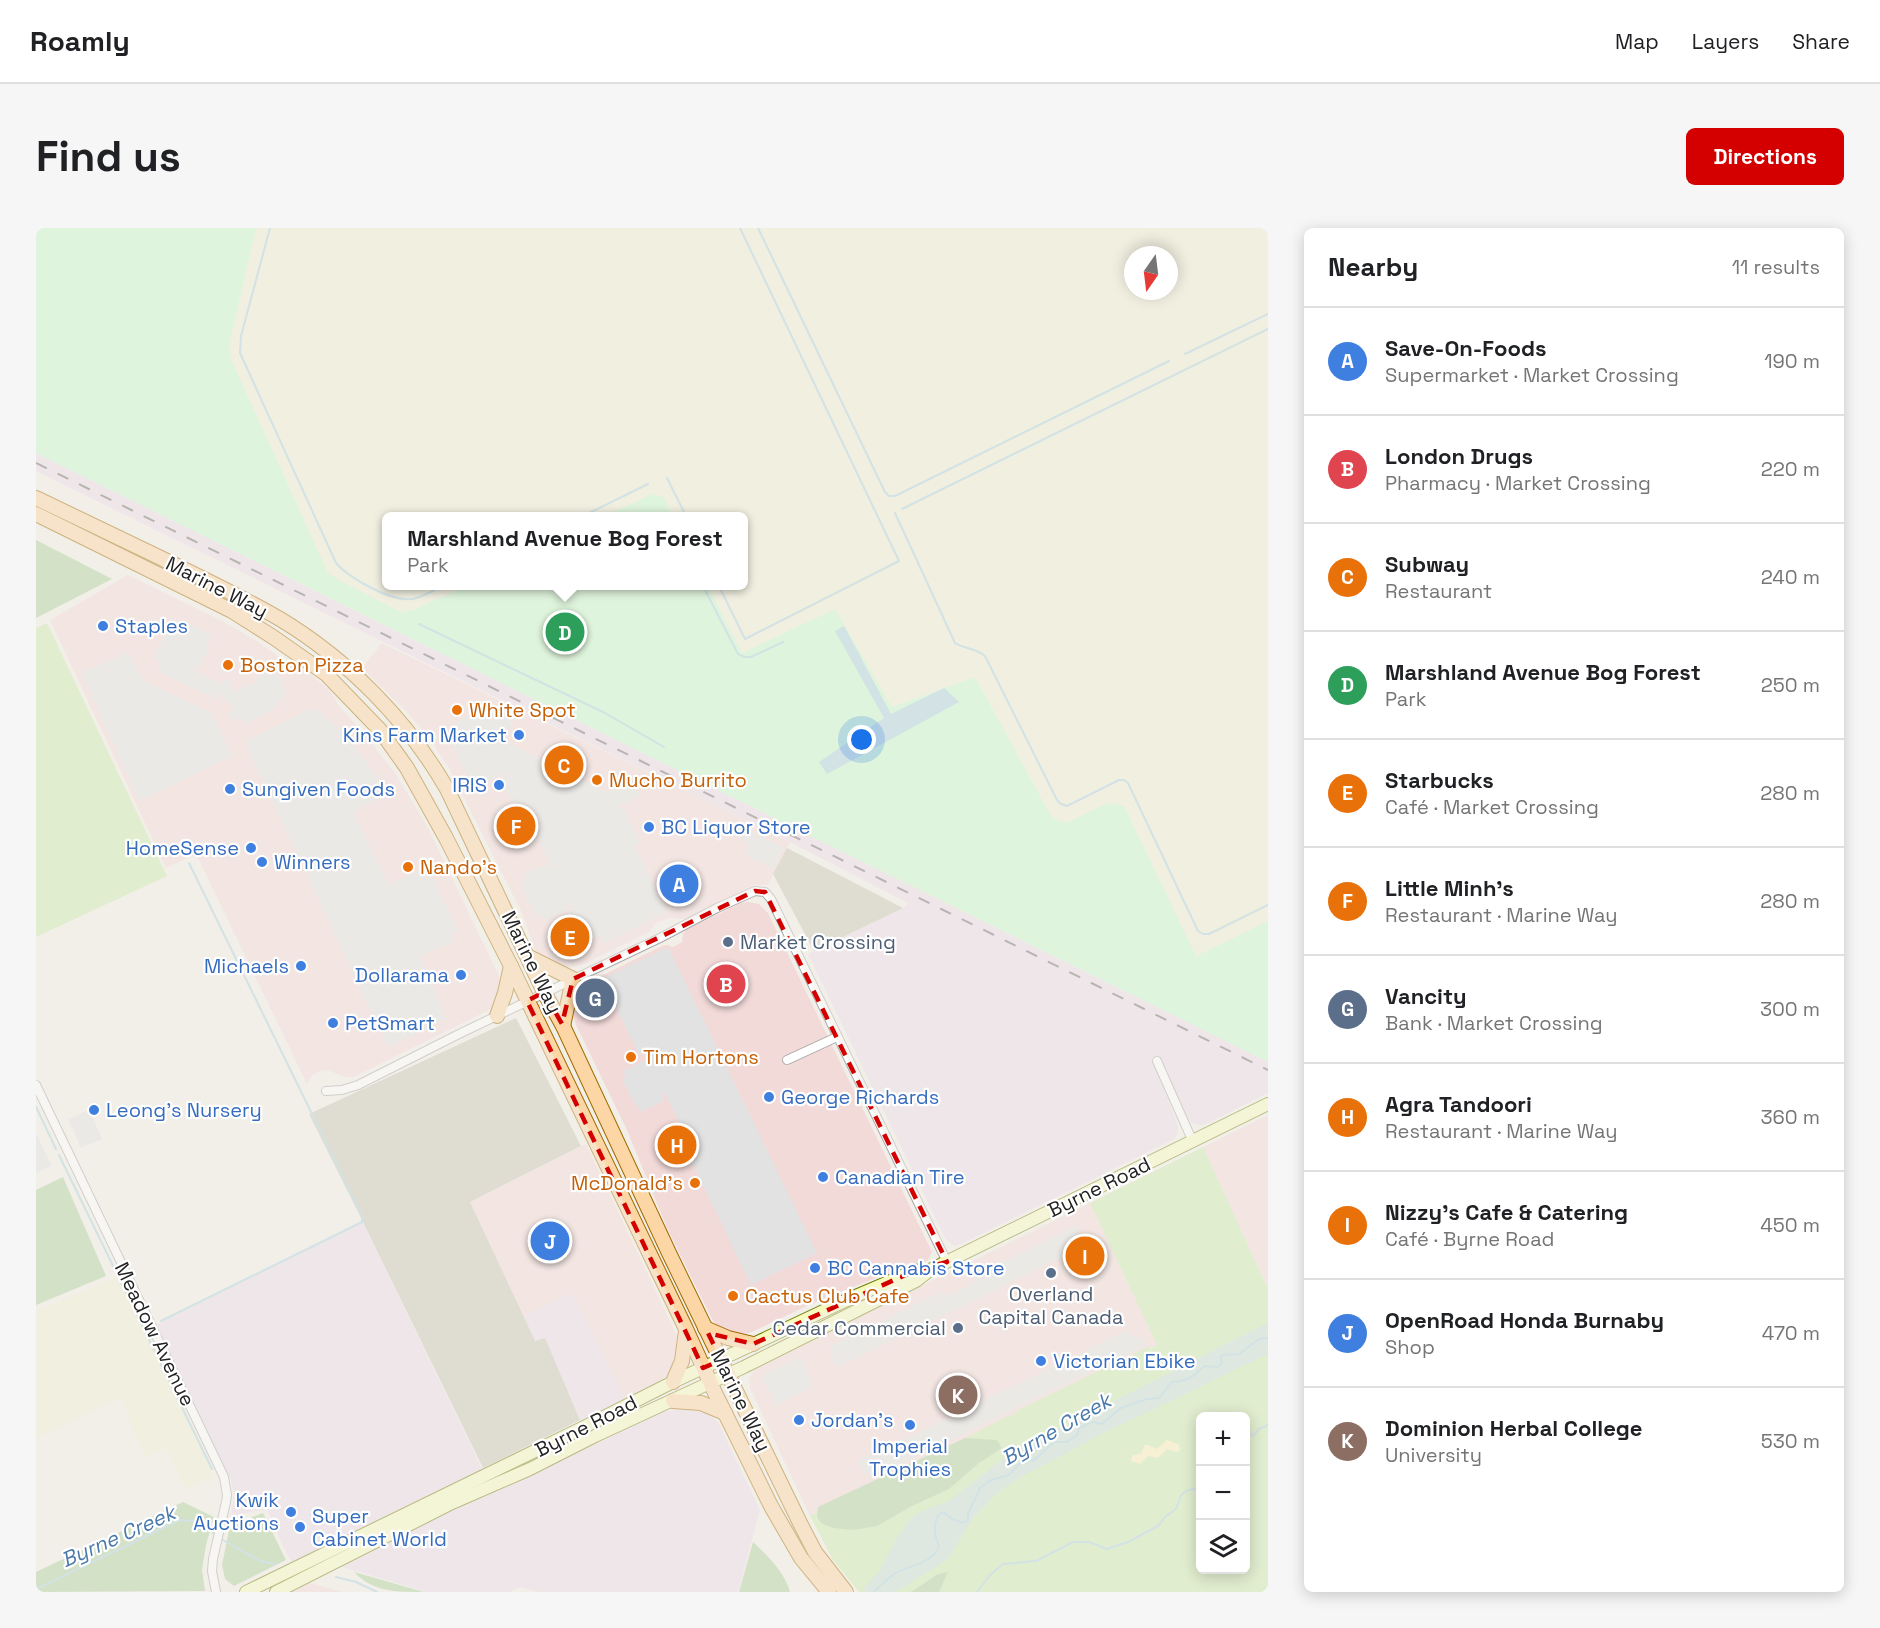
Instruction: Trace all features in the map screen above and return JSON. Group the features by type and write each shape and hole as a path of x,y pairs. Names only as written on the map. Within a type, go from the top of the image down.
{"main road":[{"name":"Marine Way","path":"36,498 207,580 273,615 319,646 372,692 417,743 447,789 544,992 564,1026 705,1328 805,1533 815,1552 846,1592"},
{"name":"Marine Way","path":"36,514 232,612 273,637 326,674 380,730 407,768 446,838 511,966 686,1329 710,1384 783,1528 801,1558 829,1592"},
{"path":"529,957 573,979 564,1026"},
{"path":"497,1016 511,966"},
{"name":"Byrne Road","path":"276,1592 452,1503 530,1469 593,1437 729,1375 916,1281 930,1270 1268,1104"},
{"name":"Byrne Road","path":"246,1592 672,1382 851,1298 914,1271 930,1270"},
{"path":"705,1328 729,1338 753,1344"},
{"path":"672,1382 682,1361 686,1329"},
{"path":"673,1401 701,1403 725,1413"}],"street":[{"path":"326,1091 342,1090 358,1085 717,908 755,891 765,892 771,899 947,1262"},
{"path":"787,1060 837,1037"},
{"path":"1157,1061 1192,1142"},
{"name":"Meadow Avenue","path":"36,1085 224,1477 227,1495 212,1571 216,1592"}],"highlighted area":[{"path":"755,891 765,892 947,1262 914,1271 753,1344 708,1333 721,1360 703,1368 527,1001 544,992 562,1024 573,979"}],"shaded area":[{"path":"256,228 1268,228 1268,921 1196,956 1124,806 1108,803 1068,822 1059,821 1051,816 975,677 891,707 835,609 742,653 710,590 748,590 748,512 671,512 663,497 652,494 614,512 382,512 382,590 456,590 414,610 401,612 328,573 231,359 229,346"},
{"path":"36,453 1268,1062 1268,1093 1204,1125 1196,1125 1185,1114 1159,1060 1154,1062 1178,1126 1178,1133 1174,1139 954,1246 945,1238 808,954 903,908 908,903 790,842 36,471"},
{"path":"128,575 224,622 292,666 307,671 331,692 338,705 395,773 426,824 499,976 501,985 494,1006 354,1077 344,1077 322,1070 313,1075 307,1084 196,854 166,868 50,620"},
{"path":"173,618 179,621 180,619 211,635 206,645 210,647 198,669 192,666 193,670 221,684 224,678 233,683 231,688 236,691 256,682 266,667 286,682 282,687 287,692 267,713 244,724 240,718 233,721 229,713 234,708 221,694 219,693 216,699 157,671 160,662 153,659"},
{"name":"Market Crossing","path":"382,643 790,842 768,885 755,885 685,919 670,918 656,923 649,932 582,965 567,968 551,963 535,950 522,913 450,770 408,713 362,668"},
{"path":"128,652 144,681 212,713 232,756 139,801 81,673"},
{"path":"487,707 490,711 493,707 515,717 503,740 608,793 610,792 608,786 629,773 640,796 623,805 620,801 618,810 623,808 640,842 635,846 667,912 655,918 650,911 653,919 602,944 599,936 582,942 568,913 573,910 569,902 567,904 569,909 546,921 543,914 536,917 520,883 526,880 523,874 548,864 550,869 552,868 533,827 527,830 500,779 505,775 502,774 474,788 448,738 456,733 451,725"},
{"path":"311,709 320,711 344,735 389,793 353,812 389,885 427,866 458,931 452,934 455,941 420,956 447,1019 388,1047 247,748 249,747 246,741"},
{"path":"741,826 784,848 773,868 745,855 748,847 738,832"},
{"path":"787,848 903,908 814,951 773,874"},
{"name":"Market Crossing","path":"741,903 759,904 768,913 932,1252 928,1260 924,1262 876,1278 813,1303 752,1332 740,1335 718,1327 712,1319 667,1228 627,1130 576,1025 571,1010 576,994 585,984 662,946 673,947 682,942 683,934 687,929"},
{"path":"668,947 817,1253 751,1285 676,1129 681,1126 665,1093 662,1095 664,1101 641,1112 623,1080 626,1078 623,1071 645,1060 648,1066 652,1065 645,1052 639,1054 601,979"},
{"path":"516,1018 581,1146 470,1202 535,1341 545,1338 580,1420 483,1468 309,1114"},
{"path":"89,1110 102,1139 81,1148 68,1119"},
{"path":"1268,1115 1268,1289 1203,1147"},
{"path":"36,1134 52,1166 36,1173"},
{"path":"586,1144 681,1347 670,1373 653,1386 625,1401 573,1293 523,1317 470,1202"},
{"path":"1090,1203 1157,1345 810,1516 750,1388 749,1380 752,1372 757,1367"},
{"path":"363,1222 483,1471 293,1564 282,1545 267,1509 231,1516 234,1497 232,1483 156,1325"},
{"path":"1076,1226 1085,1246 837,1367 834,1363 830,1346 943,1291 947,1296 975,1282 972,1276"},
{"path":"122,1275 211,1465 214,1477 186,1488 165,1448 145,1457 120,1397 36,1438 36,1311"},
{"path":"573,1293 625,1401 582,1424 545,1339 535,1342 523,1317"},
{"path":"1268,1323 1268,1354 1102,1434 1019,1478 998,1492 974,1517 947,1560 895,1592 866,1592 863,1589 880,1570 896,1539 911,1518 920,1512 949,1501 1000,1461 1033,1442"},
{"path":"1128,1330 1130,1335 1144,1340 1146,1345 873,1478 870,1473 865,1475 858,1463 861,1458 877,1453"},
{"path":"800,1357 814,1386 776,1405 761,1376"},
{"path":"693,1406 709,1413 719,1424 760,1510 738,1592 538,1592 520,1587 510,1592 427,1592 339,1566 663,1412"},
{"path":"306,1582 343,1592 287,1592"}],"green space":[{"path":"36,228 256,228 229,345 231,359 328,573 401,612 414,610 456,590 710,590 742,653 835,609 892,707 975,677 1051,816 1059,821 1068,822 1108,803 1124,806 1196,956 1268,921 1268,1062 36,453"},
{"path":"652,494 663,497 671,512 614,512"},
{"path":"36,540 112,579 36,618"},
{"path":"47,623 167,876 36,937 36,628"},
{"path":"1203,1147 1268,1289 1268,1592 859,1592 833,1560 810,1516 967,1439 965,1438 1012,1414 1012,1416 1015,1415 1014,1412 1150,1346 1150,1349 1157,1345 1090,1203"},
{"path":"63,1177 106,1276 36,1305 36,1190"},
{"path":"965,1438 997,1440 1002,1448 979,1463 949,1489 877,1526 853,1530 833,1528 821,1523 817,1517 818,1507"},
{"path":"183,1502 214,1517 202,1570 205,1591 36,1592 36,1572"},
{"path":"263,1513 286,1560 234,1586 225,1579 222,1565 230,1525"},
{"path":"753,1542 780,1571 790,1592 739,1592"},
{"path":"354,1572 424,1592 385,1590 369,1584"},
{"path":"948,1572 939,1592 911,1592 938,1574"}],"sand":[{"path":"1167,1440 1179,1445 1180,1450 1177,1452 1167,1449 1158,1458 1148,1456 1140,1464 1131,1461 1132,1456 1141,1453 1145,1445 1157,1449"}],"water":[{"path":"844,626 891,714 944,688 959,702 827,774 819,762 884,718 835,631"}],"waterway":[{"path":"270,228 241,336 240,353 336,563 360,582 393,597 412,599 435,590"},
{"path":"721,590 745,639 899,561 740,228"},
{"path":"758,228 885,492 889,496 895,496 1169,361"},
{"path":"1185,354 1268,314"},
{"path":"902,509 1268,329"},
{"path":"667,478 684,512"},
{"path":"591,512 648,484"},
{"path":"895,513 955,643 978,651 985,656 1057,800 1067,806 1119,780 1128,783 1198,931 1203,934 1209,934 1268,905"},
{"path":"705,590 738,654 751,657 783,642"},
{"path":"419,624 605,713 664,747"},
{"path":"161,1321 362,1222 362,1216 189,863"},
{"path":"36,1107 56,1149"},
{"path":"59,1155 212,1469"},
{"name":"Byrne Creek","path":"874,1592 893,1575 933,1556 939,1545 935,1529 940,1513 945,1513 952,1519 963,1523 968,1520 968,1514 980,1488 991,1480 1009,1475 1020,1463 1034,1460 1054,1442 1067,1442 1077,1435 1079,1428 1093,1422 1102,1424 1121,1408 1147,1399 1159,1398 1172,1382 1190,1378 1204,1366 1217,1367 1222,1364 1222,1355 1239,1354 1259,1339 1268,1338"},
{"path":"1250,1434 1253,1436 1260,1428 1268,1424"},
{"path":"977,1592 990,1575 1003,1564 1036,1561 1073,1542 1089,1542 1107,1549 1128,1542 1158,1526 1176,1509 1181,1495 1188,1490 1196,1489"},
{"name":"Byrne Creek","path":"36,1589 180,1520 197,1521 216,1535"},
{"name":"Byrne Creek","path":"221,1539 260,1561 275,1564"},
{"name":"Byrne Creek","path":"336,1577 356,1582 377,1592"}],"railway":[{"path":"36,463 1268,1070"}],"place":[{"name":"Staples","path":"103,626"},
{"name":"Marshland Avenue Bog Forest","path":"565,632"},
{"name":"Boston Pizza","path":"228,665"},
{"name":"White Spot","path":"457,710"},
{"name":"Kins Farm Market","path":"519,735"},
{"name":"Subway","path":"564,765"},
{"name":"Mucho Burrito","path":"597,780"},
{"name":"IRIS","path":"499,785"},
{"name":"Sungiven Foods","path":"230,789"},
{"name":"Little Minh's","path":"516,826"},
{"name":"BC Liquor Store","path":"649,827"},
{"name":"HomeSense","path":"251,848"},
{"name":"Winners","path":"262,862"},
{"name":"Nando's","path":"408,867"},
{"name":"Save-On-Foods","path":"679,884"},
{"name":"Starbucks","path":"570,937"},
{"name":"Market Crossing","path":"728,942"},
{"name":"Michaels","path":"301,966"},
{"name":"Dollarama","path":"461,975"},
{"name":"London Drugs","path":"726,984"},
{"name":"Vancity","path":"595,998"},
{"name":"PetSmart","path":"333,1023"},
{"name":"Tim Hortons","path":"631,1057"},
{"name":"George Richards","path":"769,1097"},
{"name":"Leong's Nursery","path":"94,1110"},
{"name":"Agra Tandoori","path":"677,1145"},
{"name":"Canadian Tire","path":"823,1177"},
{"name":"McDonald's","path":"695,1183"},
{"name":"OpenRoad Honda Burnaby","path":"550,1241"},
{"name":"Nizzy's Cafe & Catering","path":"1085,1256"},
{"name":"BC Cannabis Store","path":"815,1268"},
{"name":"Overland Capital Canada","path":"1051,1273"},
{"name":"Cactus Club Cafe","path":"733,1296"},
{"name":"Cedar Commercial","path":"958,1328"},
{"name":"Victorian Ebike","path":"1041,1361"},
{"name":"Dominion Herbal College","path":"958,1395"},
{"name":"Jordan's","path":"799,1420"},
{"name":"Imperial Trophies","path":"910,1425"},
{"name":"Kwik Auctions","path":"291,1512"},
{"name":"Super Cabinet World","path":"300,1527"}]}
